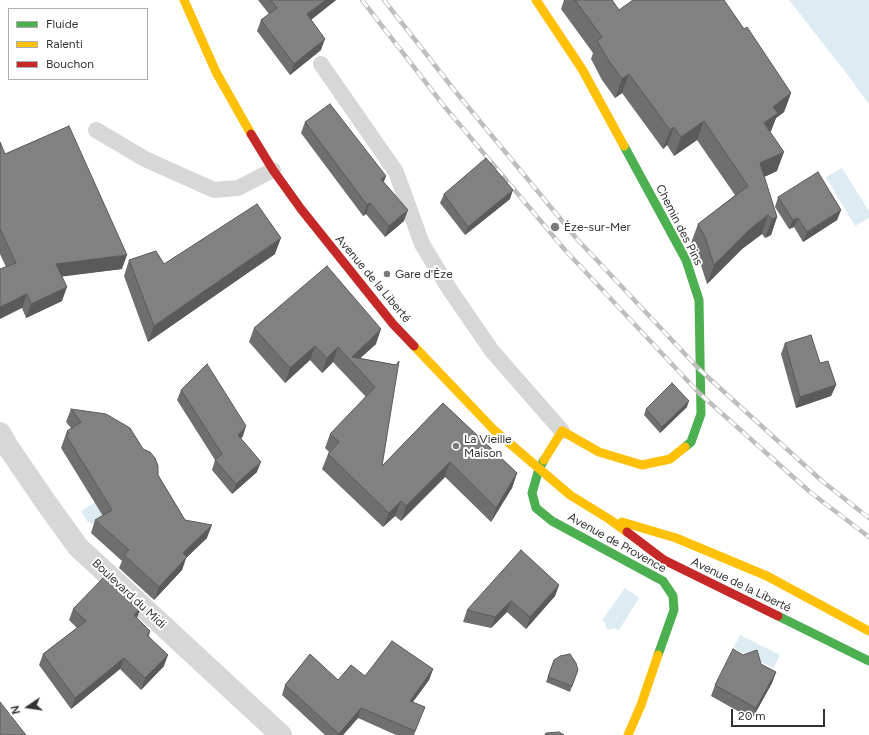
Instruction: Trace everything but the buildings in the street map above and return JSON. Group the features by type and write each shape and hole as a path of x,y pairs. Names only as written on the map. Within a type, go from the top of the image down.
{"main road":[{"name":"Avenue de la Liberté","path":"184,0 216,72 242,120 273,170 334,251 394,324 494,430 570,495 609,519 664,560 869,661"},
{"name":"Chemin des Pins","path":"536,0 582,69 594,90 686,260 699,300 701,414 691,442 670,459 642,465 599,452 562,431"},
{"name":"Avenue de Provence","path":"562,431 539,469 532,493 536,508 552,521 663,581 673,596 674,610 641,705 628,735"},
{"name":"Avenue de la Liberté","path":"609,519 676,538 767,576 869,631"}],"street":[{"name":"Boulevard du Midi","path":"0,433 47,504 78,547 281,735"}],"lane":[{"path":"321,64 396,172 422,244 450,290 492,351 562,431"},
{"path":"96,130 145,159 214,190 238,188 273,170"}],"shaded area":[{"path":"789,0 869,0 869,104 844,70"},
{"path":"842,168 869,211 869,218 855,226 826,177"},
{"path":"120,487 135,504 94,525 87,521 81,511"},
{"path":"625,588 639,598 619,630 615,628 608,630 605,625 606,623 602,620"},
{"path":"740,635 780,655 773,668 733,648"}],"railway":[{"path":"362,0 444,106 565,250 699,393 810,492 869,537"},
{"path":"384,0 455,91 577,239 700,370 822,481 869,518"}],"traffic: fast":[{"path":"624,146 686,260 699,300 701,414 691,442 685,447"},
{"path":"544,460 539,469 532,493 536,508 552,521 663,581 673,596 674,610 658,655"},
{"path":"778,616 869,661"}],"traffic: slow":[{"path":"184,0 216,72 251,134"},
{"path":"536,0 582,69 624,146"},
{"path":"414,346 494,430 570,495 627,532"},
{"path":"544,460 562,431 599,452 642,465 670,459 685,447"},
{"path":"622,522 676,538 767,576 869,631"},
{"path":"628,735 641,705 658,655"}],"traffic: jam":[{"path":"251,134 273,170 301,209 393,324 414,346"},
{"path":"627,532 664,560 778,616"}],"place":[{"name":"Èze-sur-Mer","path":"555,227"},
{"name":"Gare d'Èze","path":"387,274"},
{"name":"La Vieille Maison","path":"456,446"}]}
